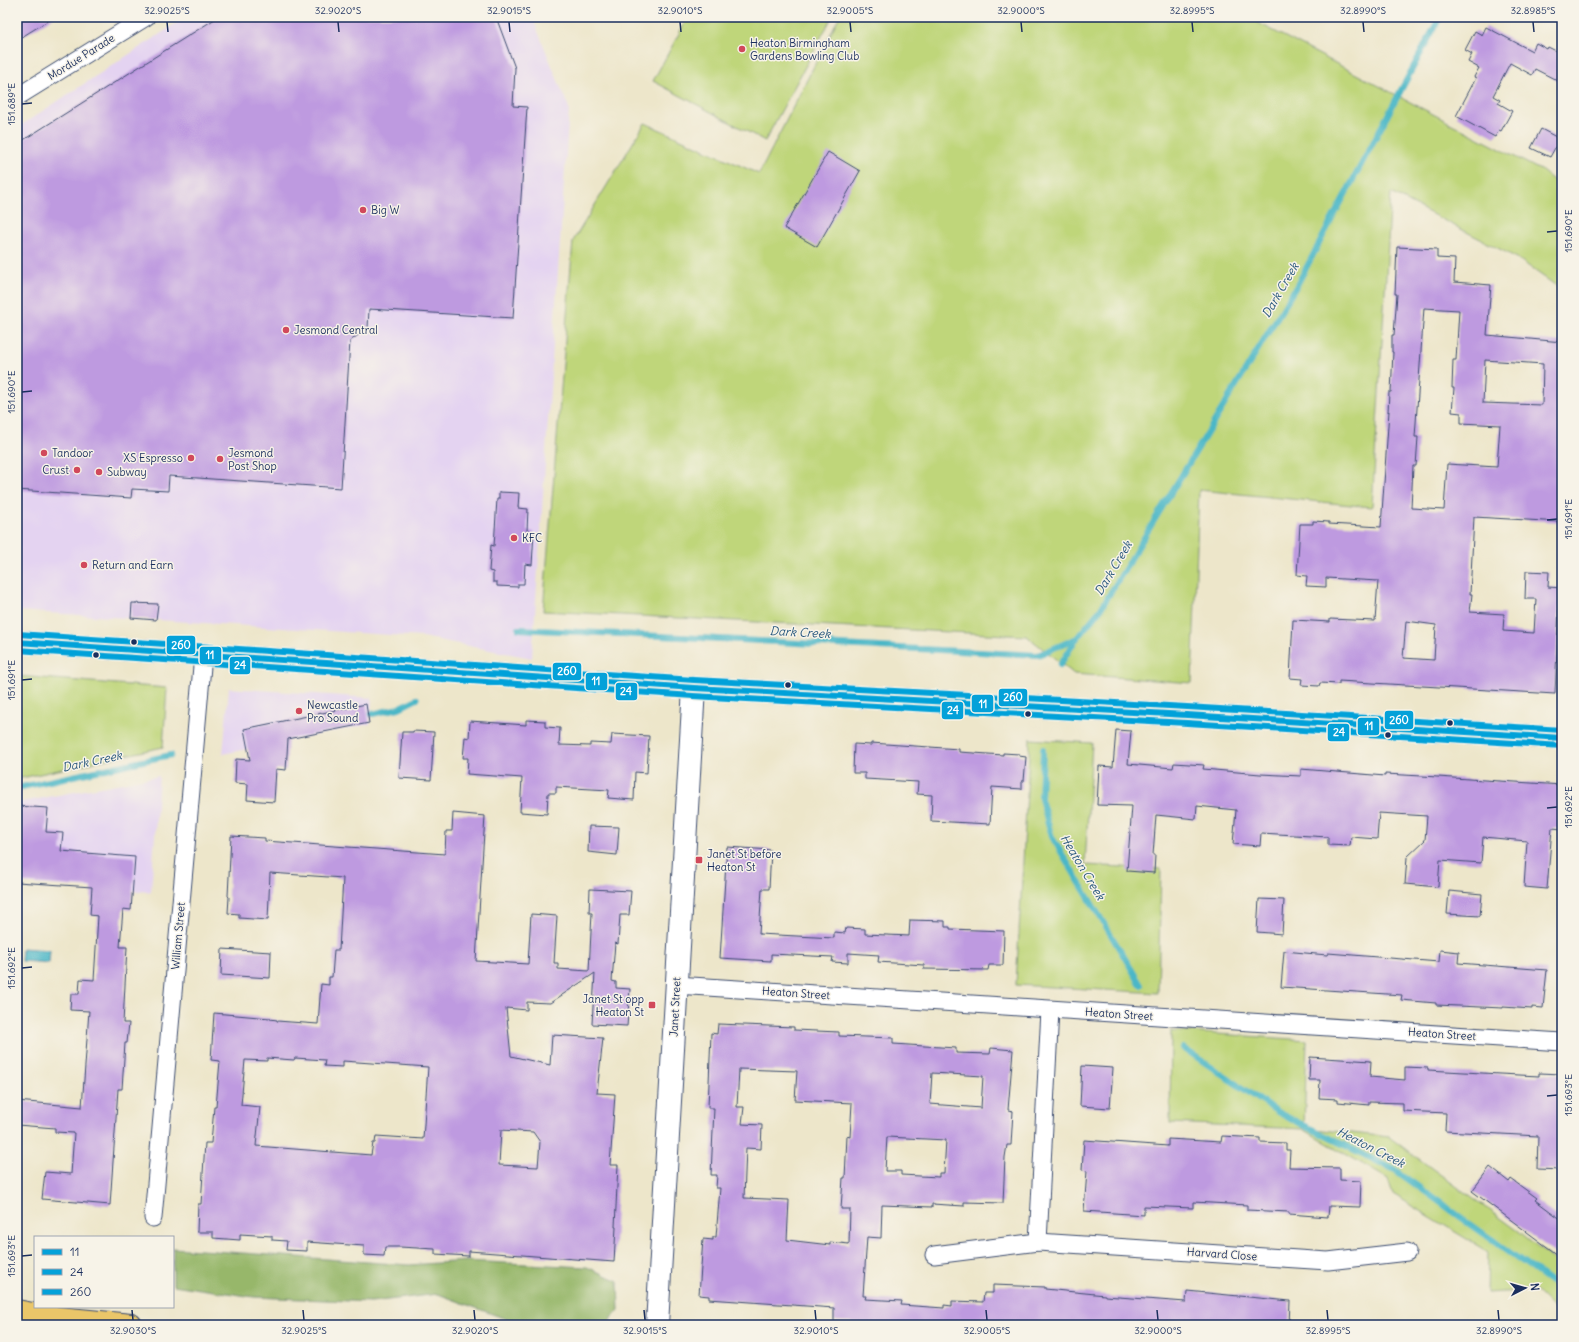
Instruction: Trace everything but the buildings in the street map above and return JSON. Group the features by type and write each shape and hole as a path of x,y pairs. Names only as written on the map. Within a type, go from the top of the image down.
{"highway":[{"path":"17,1311 48,1318 131,1325"}],"main road":[{"path":"17,642 694,688 1187,715 1562,738"}],"street":[{"name":"Mordue Parade","path":"17,97 146,17"},
{"name":"William Street","path":"153,1218 203,655"},
{"name":"Janet Street","path":"657,1325 694,688"},
{"name":"Heaton Street","path":"676,985 1562,1042"},
{"path":"1038,1242 1050,1010"},
{"name":"Harvard Close","path":"934,1255 1038,1242 1328,1261 1407,1252"}],"shaded area":[{"name":"Jesmond Central","path":"186,17 532,17 569,108 532,658 423,637 17,611 17,128"},
{"name":"Newcastle Pro Sound","path":"229,688 372,698 370,724 223,754"},
{"path":"159,776 151,892 17,883 17,803"}],"green space":[{"name":"Heaton Birmingham Gardens Bowling Club","path":"688,17 832,17 765,141 653,81"},
{"path":"839,17 1247,17 1542,171 1562,187 1562,290 1517,258 1391,193 1372,507 1199,490 1192,683 1074,674 1027,636 543,611 573,241 645,123 759,174"},
{"path":"17,676 167,688 163,747 17,779"},
{"path":"1030,739 1092,743 1085,865 1161,869 1158,993 1016,985"},
{"path":"1171,1031 1307,1040 1304,1128 1389,1137 1516,1230 1562,1267 1562,1317 1535,1290 1487,1293 1488,1252 1393,1194 1388,1179 1303,1129 1170,1123"},
{"path":"174,1248 409,1265 466,1261 587,1267 618,1281 619,1310 606,1325 554,1325 506,1319 438,1294 371,1302 254,1297 174,1285"}],"water":[{"path":"22,948 50,950 49,963 21,961"}],"waterway":[{"name":"Dark Creek","path":"519,629 1038,655 1077,638 1100,610 1297,285 1440,17"},
{"name":"Heaton Creek","path":"1060,665 1077,638"},
{"name":"Dark Creek","path":"372,714 399,708 417,699"},
{"name":"Heaton Creek","path":"1043,749 1041,799 1052,837 1141,985"},
{"name":"Dark Creek","path":"17,788 171,755"},
{"name":"Heaton Creek","path":"1183,1048 1279,1113 1395,1170 1562,1290"}],"transit line":[{"name":"260","path":"18,634 694,680 1187,707 1562,730"},
{"name":"11","path":"17,642 694,688 1187,715 1562,738"},
{"name":"24","path":"17,650 693,696 1187,723 1562,746"}],"place":[{"name":"Heaton Birmingham Gardens Bowling Club","path":"742,49"},
{"name":"Big W","path":"363,210"},
{"name":"Jesmond Central","path":"286,330"},
{"name":"Tandoor","path":"44,453"},
{"name":"XS Espresso","path":"191,458"},
{"name":"Jesmond Post Shop","path":"220,459"},
{"name":"Crust","path":"77,470"},
{"name":"Subway","path":"99,472"},
{"name":"KFC","path":"514,538"},
{"name":"Return and Earn","path":"84,565"},
{"name":"Newcastle Pro Sound","path":"299,711"},
{"name":"Janet St before Heaton St","path":"699,860"},
{"name":"Janet St opp Heaton St","path":"652,1005"}]}
